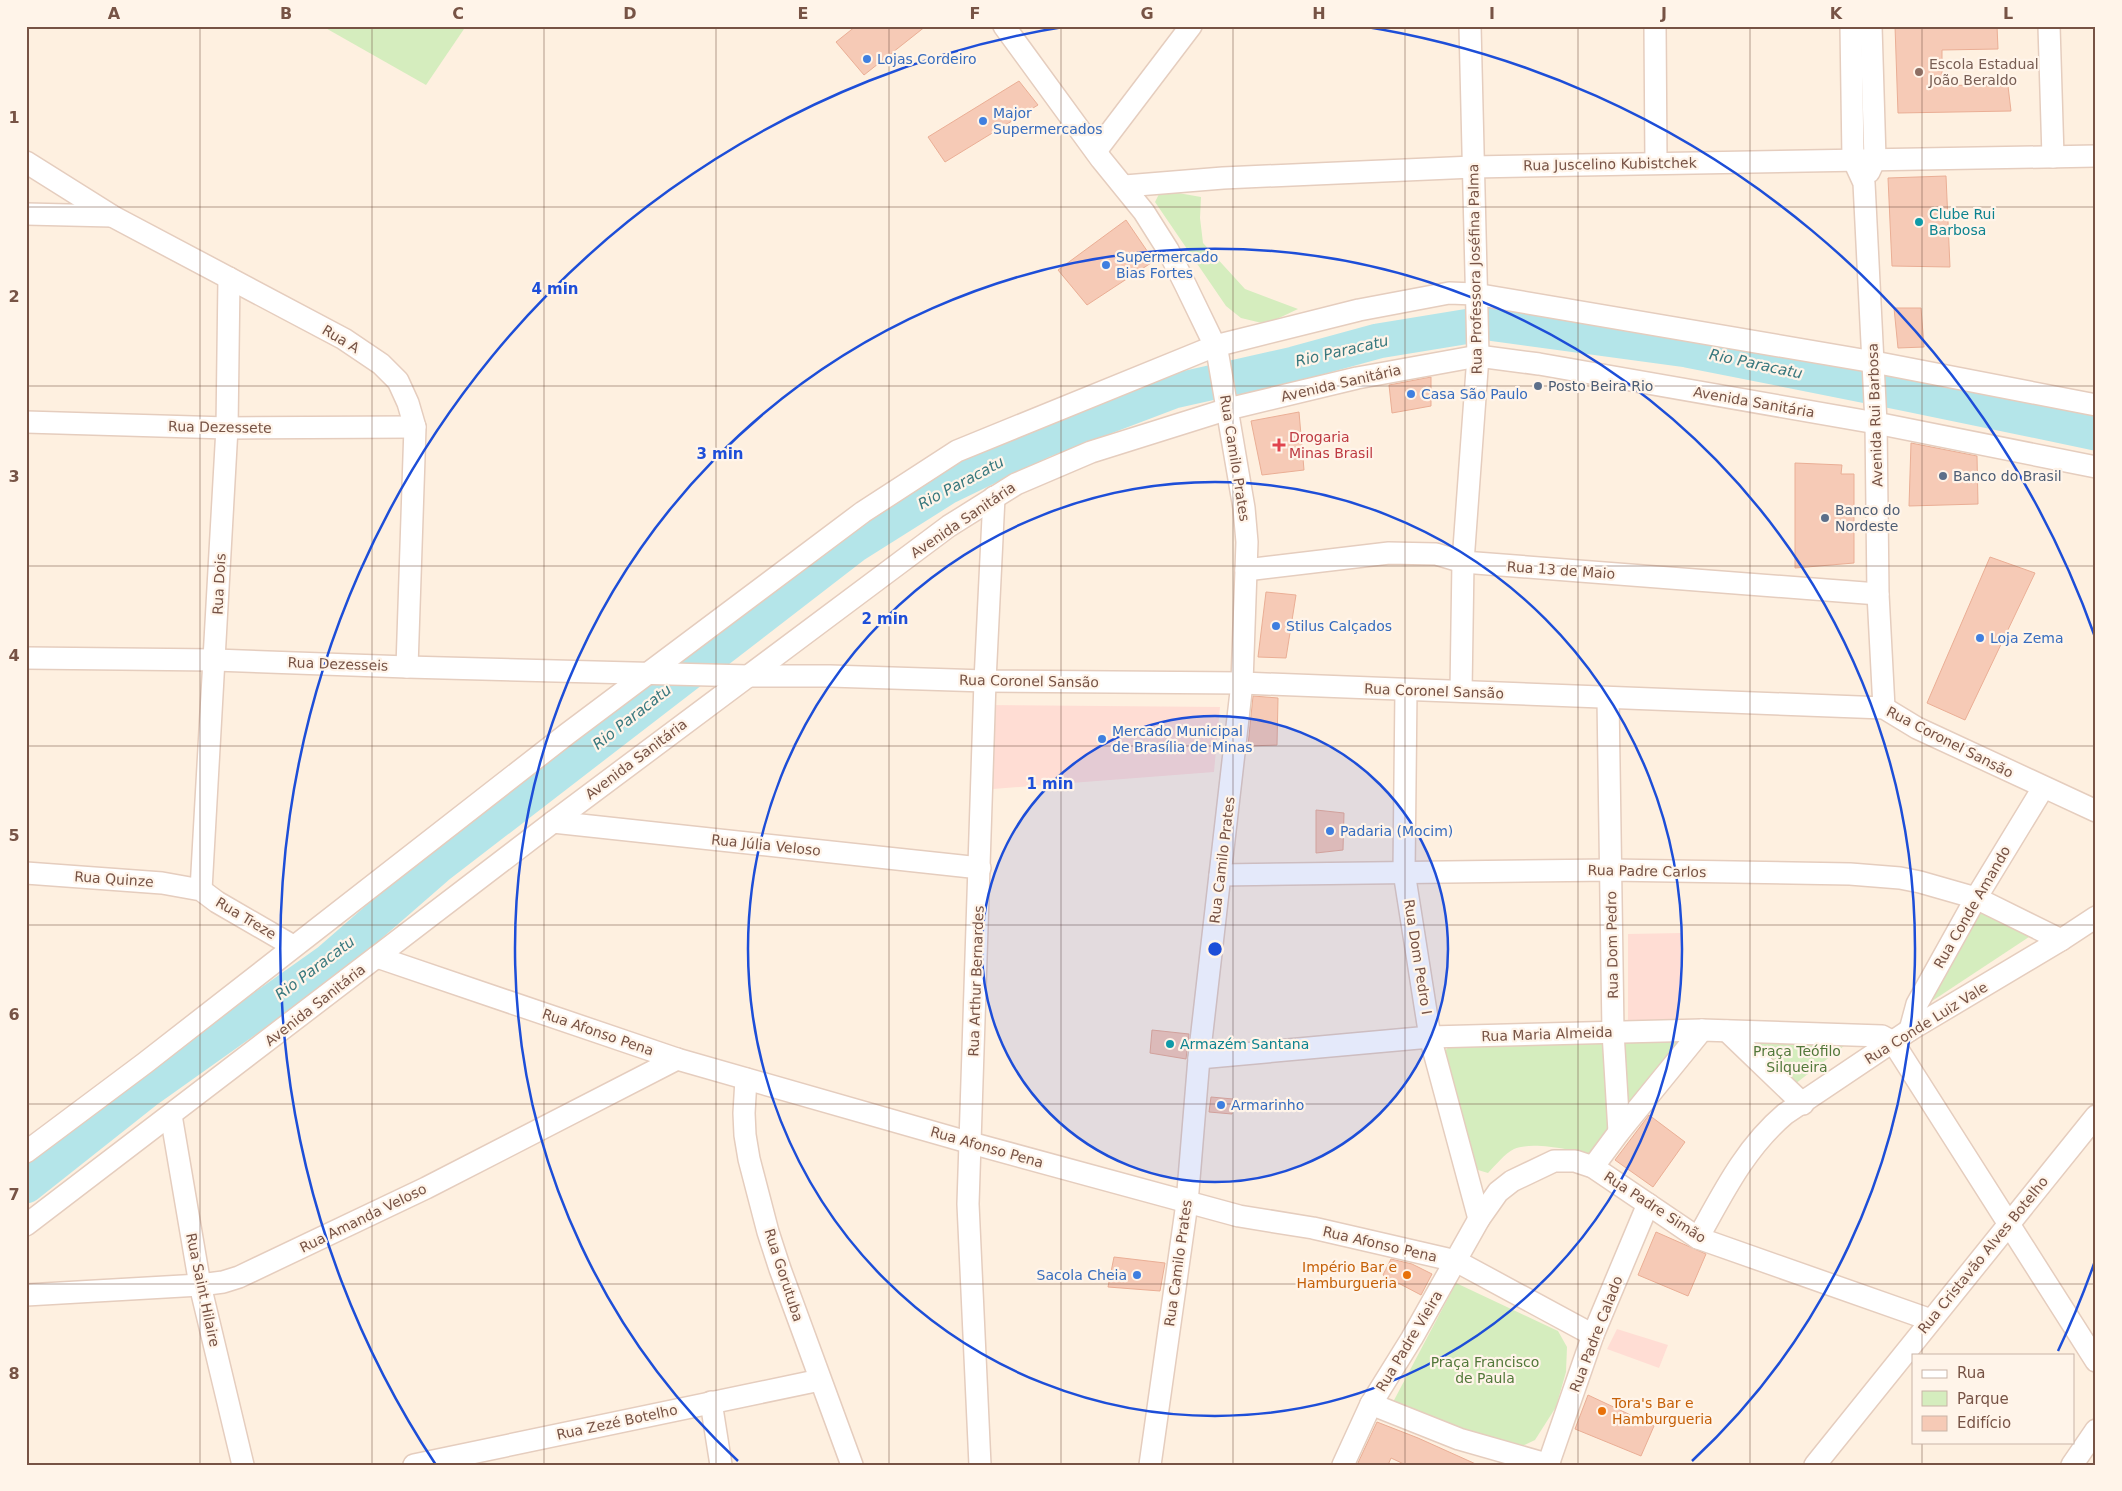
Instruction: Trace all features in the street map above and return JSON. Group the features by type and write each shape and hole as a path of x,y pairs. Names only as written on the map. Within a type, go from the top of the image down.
{"street":[{"name":"Rua Camilo Prates","path":"1004,26 1096,151 1125,186 1168,250 1216,348 1244,508 1247,542 1242,683 1199,1058 1187,1203 1150,1465"},
{"path":"1096,151 1191,26"},
{"name":"Rua Professora Joséfina Palma","path":"1461,691 1463,562 1478,351 1475,299 1470,26"},
{"path":"1655,26 1656,163"},
{"name":"Avenida Rui Barbosa","path":"1851,26 1853,160 1864,183 1874,369 1878,594 1884,708"},
{"name":"Avenida Rui Barbosa","path":"1864,183 1875,159 1871,26"},
{"path":"2049,26 2053,157"},
{"name":"Rua Juscelino Kubistchek","path":"1125,186 1223,178 1473,167 2096,156"},
{"name":"Rua A","path":"26,162 112,216 344,339 381,364 398,381 408,403 415,427 407,667"},
{"path":"26,214 112,216"},
{"name":"Rua Dois","path":"201,890 227,428 229,278"},
{"path":"26,1152 145,1063 567,734 862,512 957,451 1216,348 1341,315 1449,293 1874,369 2096,405"},
{"name":"Avenida Sanitária","path":"26,1226 553,822 950,526 994,497 1045,470 1091,452 1227,403 1357,378 1478,351 1539,364 1876,423 2096,468"},
{"name":"Rua Dezessete","path":"26,422 227,428 415,427"},
{"name":"Rua Arthur Bernardes","path":"980,1465 968,1204 994,497"},
{"name":"Rua 13 de Maio","path":"1246,570 1389,553 1436,554 1463,562 1878,594"},
{"name":"Rua Dezesseis","path":"26,658 215,660 748,676"},
{"name":"Rua Coronel Sansão","path":"748,676 830,676 986,681 1242,683 1884,708 1917,728 2043,788 2094,806"},
{"name":"Rua Dom Pedro I","path":"1406,690 1404,872 1430,1037 1479,1219"},
{"name":"Rua Dom Pedro","path":"1608,698 1613,1032 1619,1132"},
{"name":"Rua Conde Amando","path":"1901,1036 1976,898 2043,788"},
{"name":"Rua Júlia Veloso","path":"553,822 980,868"},
{"name":"Rua Padre Carlos","path":"1220,876 1611,870 1850,874 1900,878 1976,898 2061,940"},
{"name":"Rua Quinze","path":"26,873 162,883 201,890"},
{"name":"Rua Treze","path":"201,890 217,902 293,946"},
{"name":"Rua Conde Luiz Vale","path":"1698,1238 1746,1155 1766,1130 1785,1114 1803,1104 1901,1036 2096,917"},
{"name":"Rua Afonso Pena","path":"377,957 677,1059 971,1143 1239,1216 1313,1228 1456,1261 1593,1335"},
{"path":"1593,1167 1702,1030"},
{"name":"Rua Maria Almeida","path":"1199,1058 1430,1037 1702,1030 1901,1036"},
{"path":"1728,1031 1803,1104"},
{"path":"1901,1036 2008,1224 2096,1361"},
{"name":"Rua Amanda Veloso","path":"26,1295 223,1282 255,1270 426,1188 677,1059"},
{"name":"Rua Gorutuba","path":"746,1079 744,1113 749,1159 780,1269 852,1465"},
{"name":"Rua Saint Hilaire","path":"171,1115 200,1284 243,1465"},
{"name":"Rua Cristavão Alves Botelho","path":"1814,1465 2096,1116"},
{"name":"Rua Padre Simão","path":"1479,1219 1498,1192 1512,1181 1554,1161 1575,1161 1593,1167 1698,1238 1931,1320"},
{"name":"Rua Padre Calado","path":"1549,1465 1593,1335 1648,1204"},
{"name":"Rua Padre Vieira","path":"1342,1465 1371,1404 1412,1338 1479,1219"},
{"name":"Rua Zezé Botelho","path":"414,1465 820,1380"},
{"path":"711,1402 721,1465"},
{"path":"1371,1404 1459,1439 1549,1465"},
{"path":"2072,1465 2096,1430"}],"shaded area":[{"name":"Mercado Municipal de Brasília de Minas","path":"985,705 1220,707 1214,772 993,789"},
{"path":"1681,933 1679,1024 1628,1026 1628,934"},
{"path":"1617,1329 1668,1345 1659,1368 1607,1349"}],"green space":[{"path":"322,26 466,26 426,85"},
{"path":"1161,190 1201,197 1200,218 1203,243 1245,289 1298,309 1266,324 1241,318 1226,306 1155,202"},
{"path":"1981,906 2032,935 1929,1003"},
{"path":"1687,1037 1624,1116 1619,1040"},
{"path":"1596,1040 1608,1046 1611,1122 1591,1155 1552,1147 1522,1147 1507,1153 1488,1173 1478,1170 1474,1165 1444,1052 1451,1044"},
{"name":"Praça Teófilo Silqueira","path":"1742,1040 1849,1042 1795,1084"},
{"name":"Praça Francisco de Paula","path":"1456,1283 1558,1331 1567,1347 1566,1372 1556,1407 1535,1440 1520,1447 1490,1441 1392,1404"}],"building":[{"name":"Lojas Cordeiro","path":"856,26 926,26 864,75 836,42"},
{"name":"Escola Estadual João Beraldo","path":"1895,26 1997,26 1998,49 1942,50 1942,85 2008,86 2011,111 1898,113"},
{"name":"Major Supermercados","path":"1019,81 1038,105 945,162 928,137"},
{"name":"Clube Rui Barbosa","path":"1946,176 1950,267 1892,266 1888,178"},
{"name":"Supermercado Bias Fortes","path":"1126,220 1154,261 1087,305 1058,270"},
{"path":"1894,308 1921,308 1924,347 1898,348"},
{"name":"Casa São Paulo","path":"1431,377 1431,406 1392,413 1389,385"},
{"name":"Drogaria Minas Brasil","path":"1299,412 1304,470 1262,475 1251,421"},
{"name":"Banco do Brasil","path":"1911,443 1977,456 1978,504 1909,506"},
{"name":"Banco do Nordeste","path":"1795,463 1842,465 1841,474 1854,474 1854,563 1795,568"},
{"name":"Loja Zema","path":"1990,557 2035,573 1965,720 1927,703"},
{"name":"Stilus Calçados","path":"1266,592 1296,595 1286,658 1258,657"},
{"path":"1253,696 1278,698 1277,745 1248,746"},
{"name":"Padaria (Mocim)","path":"1316,810 1344,813 1343,850 1316,853"},
{"name":"Armazém Santana","path":"1152,1030 1189,1034 1186,1059 1150,1053"},
{"name":"Armarinho","path":"1211,1097 1233,1099 1232,1114 1209,1112"},
{"path":"1649,1115 1685,1142 1653,1187 1615,1160"},
{"path":"1656,1232 1706,1254 1688,1296 1638,1275"},
{"name":"Sacola Cheia","path":"1114,1257 1165,1263 1160,1291 1108,1287"},
{"name":"Império Bar e Hamburgueria","path":"1391,1259 1412,1264 1432,1274 1421,1295 1383,1275"},
{"name":"Tora's Bar e Hamburgueria","path":"1588,1395 1654,1426 1641,1456 1575,1429"},
{"path":"1377,1422 1478,1465 1406,1465 1391,1458 1388,1465 1357,1465"}],"waterway":[{"name":"Rio Paracatu","path":"26,1186 146,1091 329,961 437,867 855,545 947,487 1042,441 1174,391 1294,364 1378,341 1488,323 1687,350 2096,433"}],"place":[{"name":"Lojas Cordeiro","path":"867,59"},
{"name":"Escola Estadual João Beraldo","path":"1919,72"},
{"name":"Major Supermercados","path":"983,121"},
{"name":"Clube Rui Barbosa","path":"1919,222"},
{"name":"Supermercado Bias Fortes","path":"1106,265"},
{"name":"Posto Beira Rio","path":"1538,386"},
{"name":"Casa São Paulo","path":"1411,394"},
{"name":"Drogaria Minas Brasil","path":"1279,445"},
{"name":"Banco do Brasil","path":"1943,476"},
{"name":"Banco do Nordeste","path":"1825,518"},
{"name":"Stilus Calçados","path":"1276,626"},
{"name":"Loja Zema","path":"1980,638"},
{"name":"Mercado Municipal de Brasília de Minas","path":"1102,739"},
{"name":"Padaria (Mocim)","path":"1330,831"},
{"name":"Armazém Santana","path":"1170,1044"},
{"name":"Armarinho","path":"1221,1105"},
{"name":"Sacola Cheia","path":"1137,1275"},
{"name":"Império Bar e Hamburgueria","path":"1407,1275"},
{"name":"Tora's Bar e Hamburgueria","path":"1602,1411"}]}
